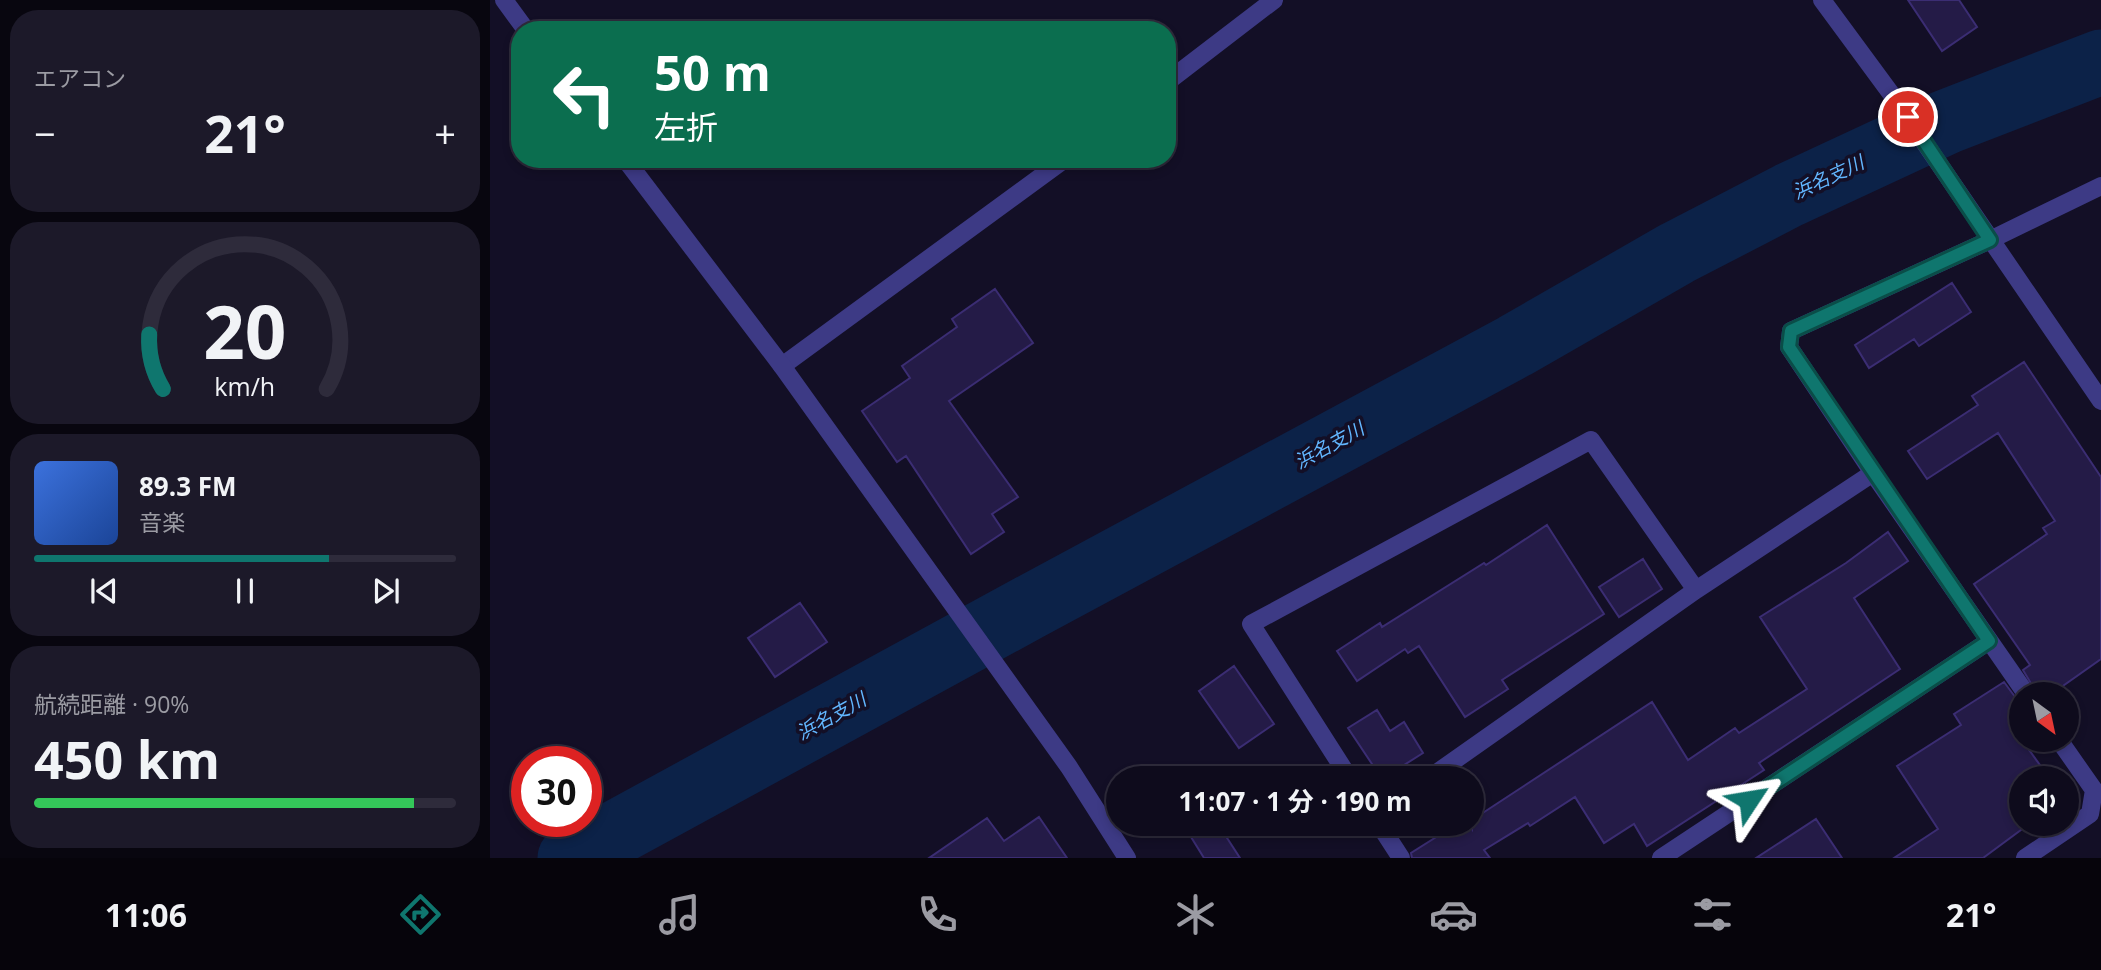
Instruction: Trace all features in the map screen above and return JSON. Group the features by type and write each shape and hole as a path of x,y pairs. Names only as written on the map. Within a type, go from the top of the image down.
{"street":[{"path":"504,0 519,21"},
{"path":"1176,75 1274,0"},
{"path":"1822,0 1892,95 2101,401"},
{"path":"632,168 782,366 1069,767 1127,858"},
{"path":"782,366 1053,168"},
{"path":"2018,682 1789,347 1791,331 2101,186"},
{"path":"1342,766 1251,624 1591,440 1696,590"},
{"path":"1446,766 1696,590 1873,473"},
{"path":"1661,858 1989,641"},
{"path":"2025,858 2090,814 2098,795 2068,752"},
{"path":"1387,836 1401,858"}],"building":[{"path":"1908,0 1959,0 1977,27 1942,51"},
{"path":"1952,283 1971,312 1919,346 1914,339 1869,368 1855,345"},
{"path":"995,289 1033,343 949,401 1018,497 992,514 1004,532 971,554 906,456 897,462 862,411 910,378 902,366 957,327 952,319"},
{"path":"2024,362 2101,477 2101,659 2068,682 2030,682 2023,670 2030,665 1974,584 2047,534 2043,528 2055,521 1998,433 1927,479 1908,451 1978,405 1972,396"},
{"path":"1547,525 1604,614 1502,680 1508,689 1465,717 1419,646 1408,653 1405,649 1357,681 1337,651 1380,623 1382,627 1484,563 1486,565"},
{"path":"1888,532 1908,561 1854,598 1900,669 1759,763 1764,770 1647,846 1634,824 1604,843 1575,797 1530,826 1528,823 1484,850 1490,858 1412,858 1411,853 1438,836 1484,836 1484,812 1652,702 1688,760 1735,728 1739,733 1807,689 1760,617 1846,563"},
{"path":"1643,559 1662,589 1619,617 1599,587"},
{"path":"800,603 827,642 775,677 748,638"},
{"path":"1234,666 1274,724 1239,748 1199,691"},
{"path":"2004,682 2009,689 2009,752 2031,752 2041,766 2009,766 2009,836 2013,836 1983,858 1894,858 1938,829 1897,766 1961,725 1954,714"},
{"path":"1377,710 1390,731 1404,722 1423,753 1402,766 1373,766 1348,728"},
{"path":"1039,817 1067,858 929,858 987,818 1004,841"},
{"path":"1816,819 1842,858 1756,858"},
{"path":"1190,836 1226,836 1240,858 1204,858"}],"waterway":[{"name":"浜名支川","path":"570,858 1515,346 1677,253 1789,195 1946,122 2101,62"}],"route":[{"path":"1749,800 1989,641 1789,347 1791,331 1990,240 1908,117"}]}
